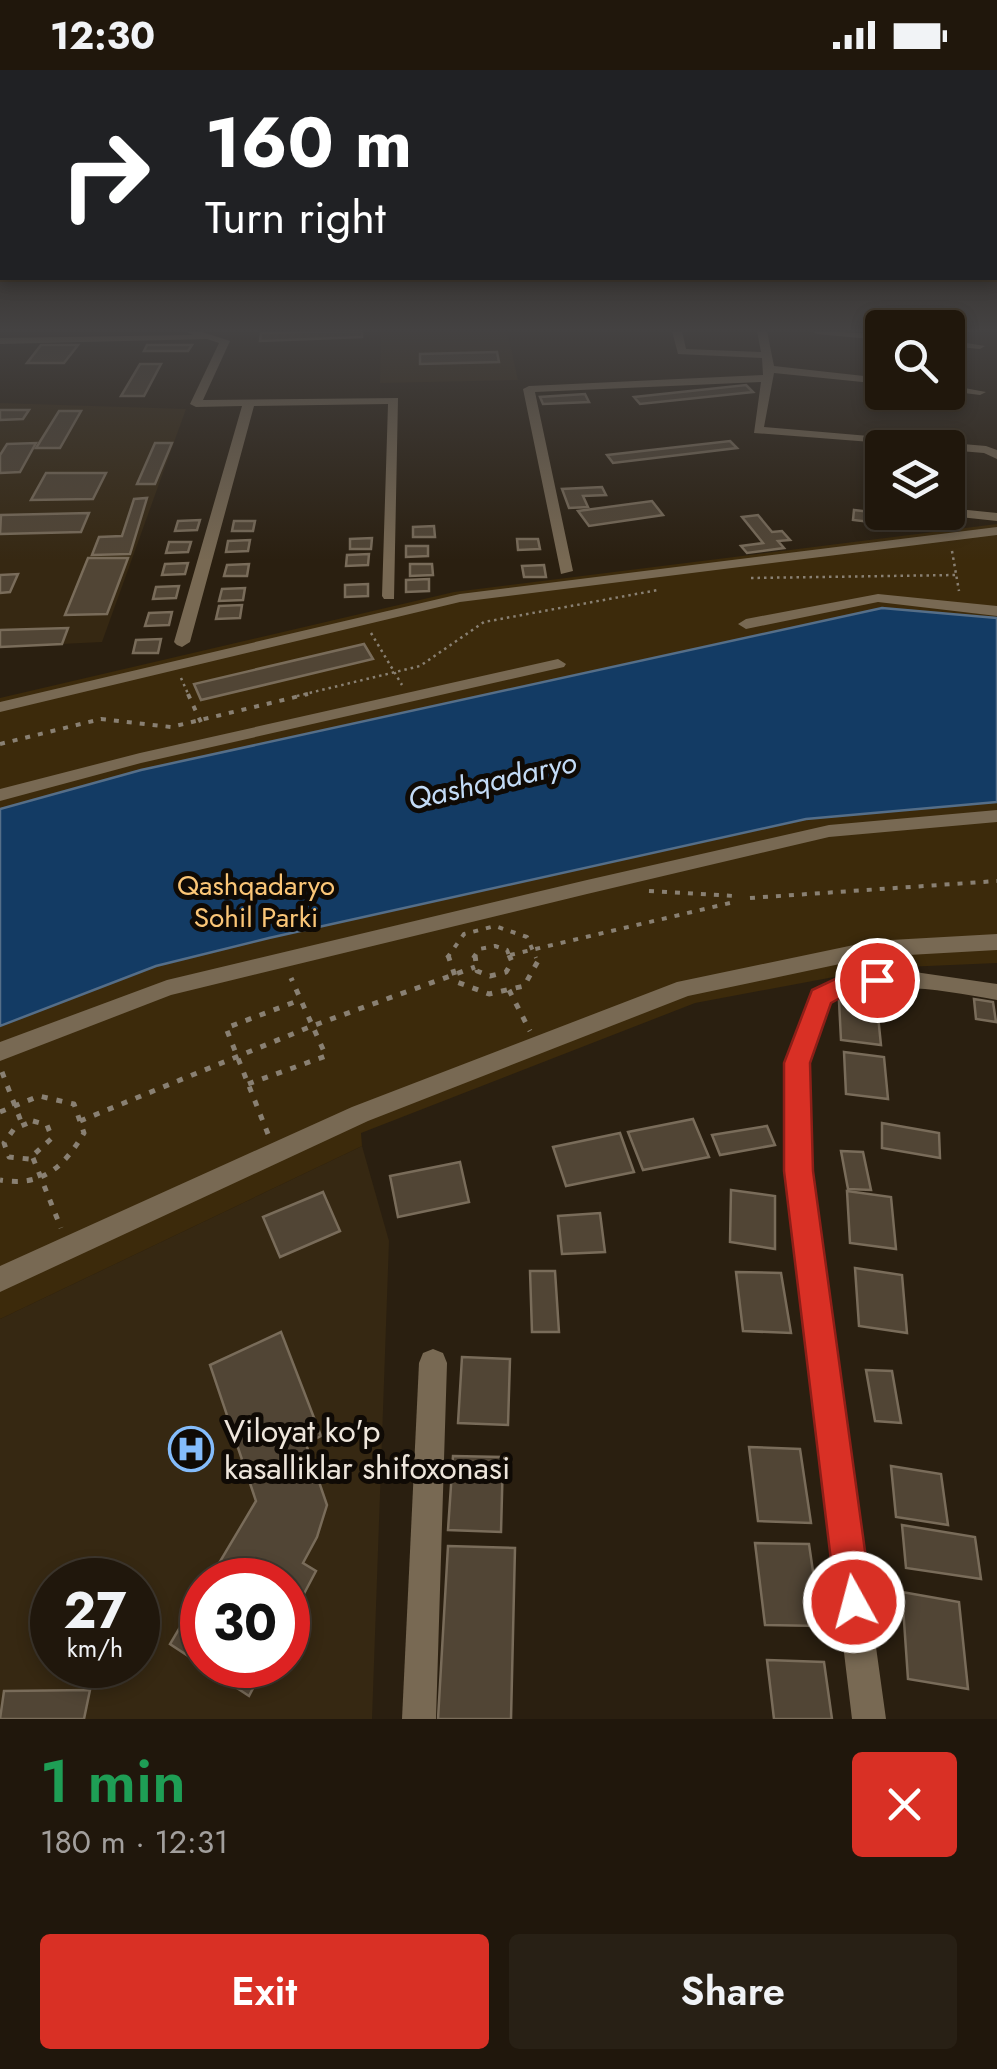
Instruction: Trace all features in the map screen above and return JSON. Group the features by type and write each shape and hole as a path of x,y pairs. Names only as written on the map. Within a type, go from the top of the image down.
{"street":[{"path":"182,642 248,408"},
{"path":"389,596 394,408"},
{"path":"533,408 566,571"},
{"path":"762,408 758,430 986,450 997,455"},
{"path":"965,514 997,517"},
{"path":"0,708 460,598 997,531"},
{"path":"746,624 878,598 997,611"},
{"path":"0,795 210,742 558,664"},
{"path":"0,1052 167,988 284,959 829,832 997,816"},
{"path":"0,1279 360,1114 685,988 873,949 997,942"},
{"path":"869,1719 798,1171 797,1063 821,997 850,981 932,980 997,992"},
{"path":"419,1719 433,1363"}],"path":[{"path":"950,537 961,606"},
{"path":"734,578 956,575"},
{"path":"0,744 101,719 171,727 420,666 484,622 665,588"},
{"path":"364,621 410,698"},
{"path":"176,666 210,742"},
{"path":"750,898 997,881"},
{"path":"510,954 512,962 506,972 490,976 475,967 472,959 479,949 495,946 510,954 734,899 642,890"},
{"path":"495,926 527,937 538,962 524,986 489,994 457,982 454,973 447,957 464,934 495,926"},
{"path":"248,1084 326,1056 284,959"},
{"path":"80,1122 312,1026 475,967"},
{"path":"509,990 537,1045"},
{"path":"276,1152 226,1028 300,1000"},
{"path":"0,1068 23,1126"},
{"path":"0,1112 39,1096 74,1104 84,1133 64,1168 22,1186 0,1180"},
{"path":"33,1121 48,1124 50,1133 44,1153 24,1161 3,1153 4,1143 23,1126 33,1121"},
{"path":"33,1158 68,1248"}],"shaded area":[{"path":"0,408 186,409 102,642 0,647"},
{"name":"Viloyat ko'p kasalliklar shifoxonasi","path":"362,1146 389,1241 372,1719 0,1719 0,1319"}],"green space":[{"name":"Qashqadaryo Sohil Parki","path":"997,524 997,963 882,968 695,1003 361,1133 362,1146 0,1319 0,698 454,592"}],"water":[{"name":"Qashqadaryo","path":"882,608 997,618 997,802 806,819 269,938 156,966 0,1026 0,809 141,770"}],"building":[{"path":"0,410 29,410 23,419 0,420"},
{"path":"59,411 81,411 60,448 36,448"},
{"path":"730,441 737,448 613,463 607,455"},
{"path":"36,443 20,472 0,473 0,455 7,444"},
{"path":"155,443 172,443 155,484 137,484"},
{"path":"46,473 106,473 93,499 31,500"},
{"path":"602,487 606,495 583,496 588,507 569,508 562,489"},
{"path":"147,498 130,554 92,555 99,537 122,536 134,499"},
{"path":"652,501 663,515 589,526 578,511"},
{"path":"854,510 865,511 865,521 853,520"},
{"path":"89,513 81,532 0,534 1,515"},
{"path":"758,515 772,532 782,531 790,540 778,541 784,548 747,553 741,546 763,543 742,517"},
{"path":"200,520 197,530 175,531 178,521"},
{"path":"234,521 255,521 253,531 232,531"},
{"path":"434,526 435,537 413,537 413,527"},
{"path":"372,538 371,549 350,549 350,539"},
{"path":"517,539 538,539 540,549 518,550"},
{"path":"250,540 248,551 226,552 228,541"},
{"path":"169,542 191,542 188,552 166,553"},
{"path":"406,546 428,546 428,556 406,557"},
{"path":"369,554 368,565 346,566 347,555"},
{"path":"88,558 128,558 107,614 65,615"},
{"path":"188,563 185,574 162,575 165,564"},
{"path":"249,564 247,576 224,576 227,565"},
{"path":"410,564 432,564 433,575 410,576"},
{"path":"544,565 546,577 524,577 522,566"},
{"path":"18,574 10,592 0,593 0,575"},
{"path":"429,579 429,591 406,592 406,580"},
{"path":"368,584 368,596 345,597 345,585"},
{"path":"179,586 176,598 153,599 156,587"},
{"path":"245,588 243,600 219,601 222,589"},
{"path":"242,605 240,618 216,619 219,606"},
{"path":"172,612 169,625 145,626 149,613"},
{"path":"68,628 62,644 0,647 0,630"},
{"path":"161,639 158,653 133,653 136,640"},
{"path":"364,644 373,659 201,700 194,684"},
{"path":"974,999 993,1002 996,1022 976,1019"},
{"path":"839,1001 877,1006 881,1045 841,1040"},
{"path":"844,1052 884,1057 888,1099 846,1094"},
{"path":"693,1119 709,1157 643,1170 628,1132"},
{"path":"882,1123 939,1133 940,1158 882,1148"},
{"path":"767,1126 775,1145 720,1155 712,1135"},
{"path":"620,1133 634,1172 566,1186 553,1147"},
{"path":"841,1151 863,1152 871,1190 848,1189"},
{"path":"460,1162 469,1202 398,1217 390,1176"},
{"path":"731,1190 775,1196 775,1249 730,1242"},
{"path":"847,1191 891,1197 896,1249 850,1243"},
{"path":"323,1192 340,1231 280,1257 263,1217"},
{"path":"600,1213 605,1252 562,1254 558,1216"},
{"path":"855,1268 902,1275 907,1333 859,1326"},
{"path":"530,1271 555,1271 559,1332 532,1332"},
{"path":"736,1272 781,1273 791,1333 743,1331"},
{"path":"281,1332 321,1436 306,1444 327,1505 306,1558 222,1558 256,1501 210,1365"},
{"path":"462,1357 510,1359 508,1425 458,1423"},
{"path":"866,1370 892,1371 901,1423 875,1421"},
{"path":"749,1447 800,1449 811,1523 758,1521"},
{"path":"453,1456 503,1457 501,1532 448,1530"},
{"path":"891,1466 941,1474 948,1525 896,1517"},
{"path":"902,1525 975,1537 981,1579 906,1568"},
{"path":"755,1543 809,1544 821,1626 765,1625"},
{"path":"448,1546 515,1548 511,1719 438,1719"},
{"path":"902,1592 959,1602 968,1689 908,1679"},
{"path":"180,1627 180,1651 170,1644"},
{"path":"767,1660 824,1662 832,1719 774,1719"},
{"path":"237,1688 253,1688 249,1696"},
{"path":"90,1690 84,1719 0,1719 4,1691"}],"place":[{"name":"Viloyat ko'p kasalliklar shifoxonasi","path":"191,1449"}],"route":[{"path":"854,1602 798,1171 797,1063 821,997 850,981 877,980"}]}
